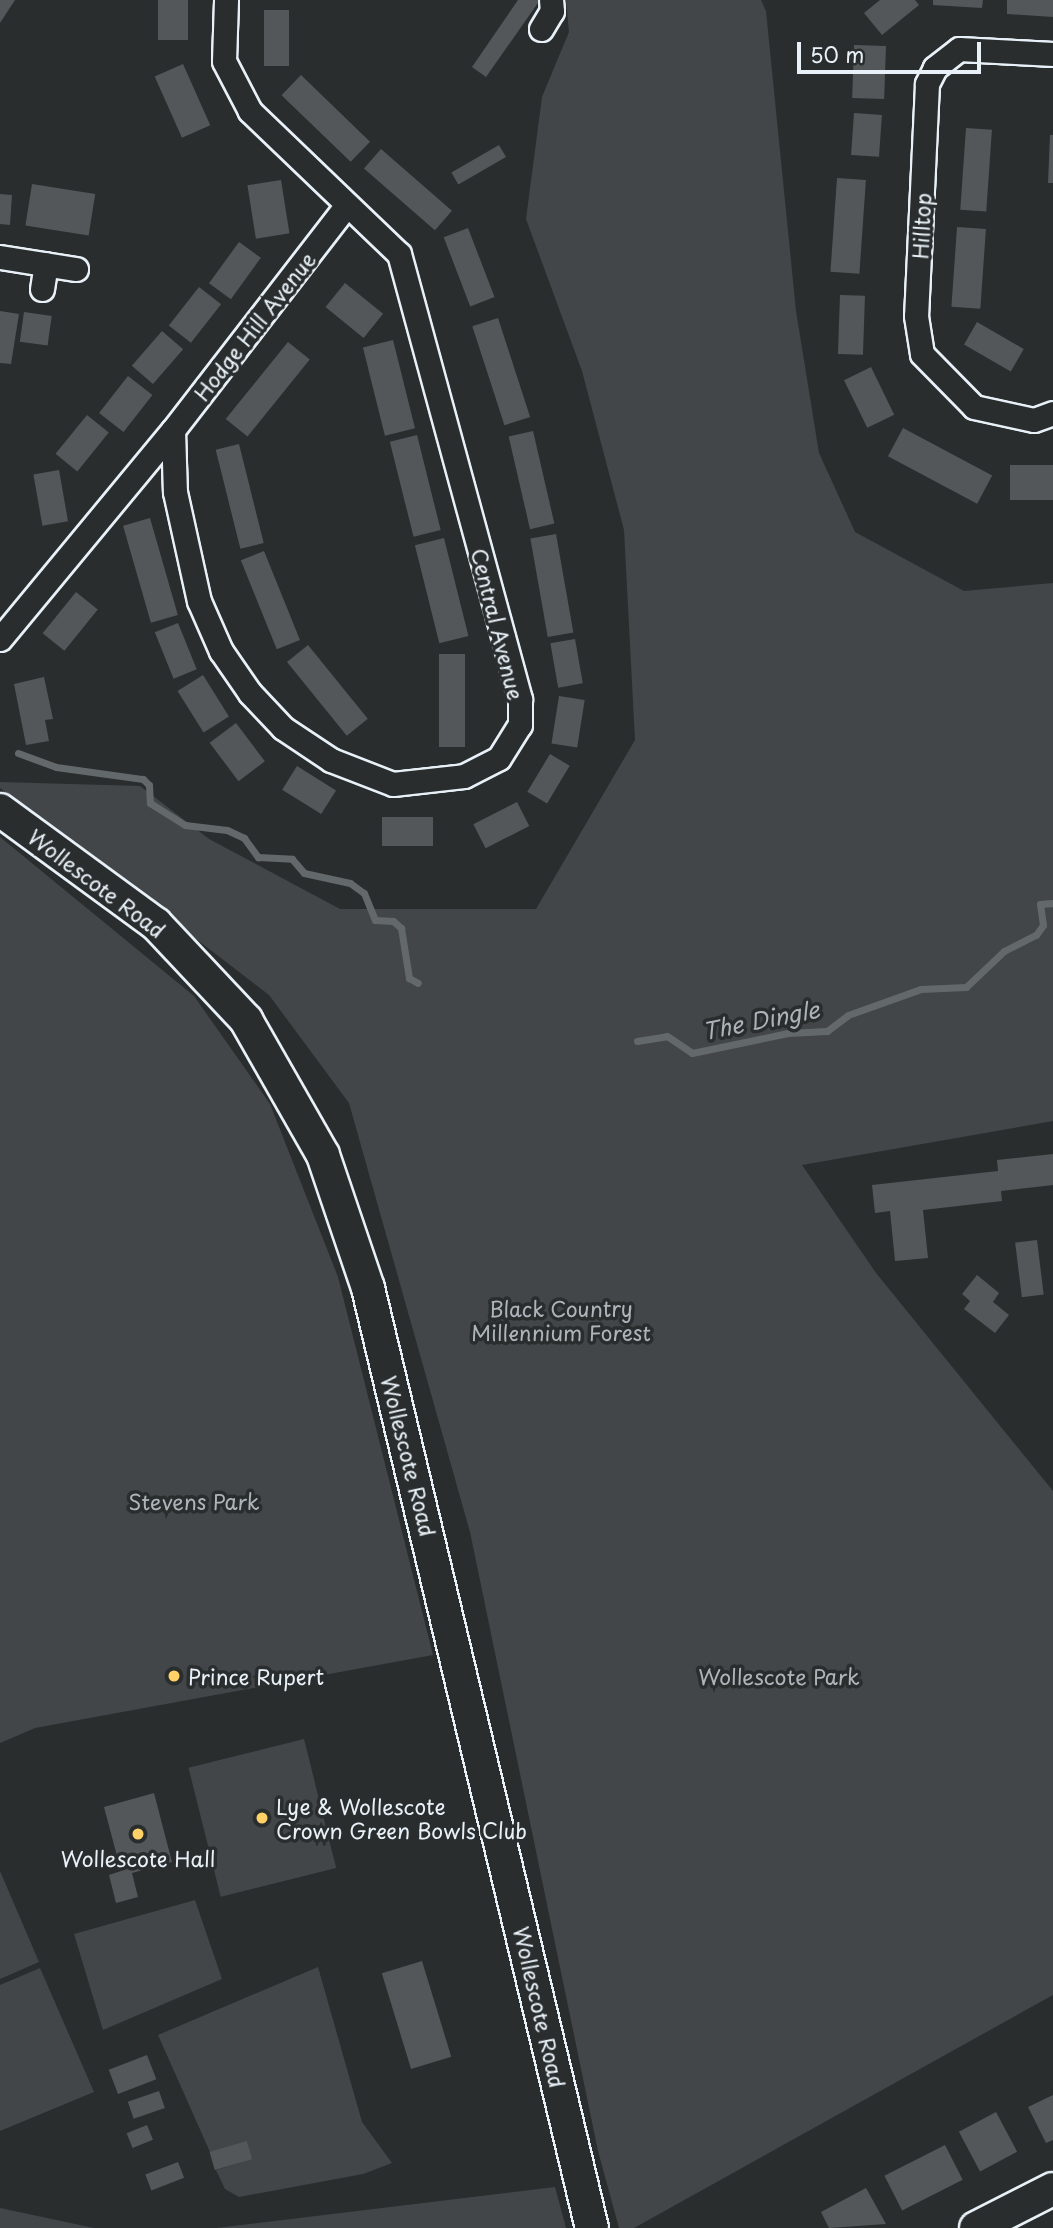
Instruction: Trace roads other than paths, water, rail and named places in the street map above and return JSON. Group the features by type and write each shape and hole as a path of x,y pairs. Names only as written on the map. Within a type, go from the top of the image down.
{"street":[{"path":"226,0 224,61 234,87 250,111 346,206"},
{"path":"541,29 552,12 551,0"},
{"name":"Hilltop","path":"1053,54 959,49 935,68 927,84 916,316 922,354 974,407 1034,420 1053,413"},
{"name":"Hodge Hill Avenue","path":"0,639 173,430 346,206"},
{"name":"Central Avenue","path":"173,430 175,492 199,601 221,651 250,694 282,728 331,760 393,784 464,776 499,758 520,725 520,699 399,254 346,206"},
{"path":"0,257 76,269"},
{"path":"41,289 46,264"},
{"name":"Wollescote Road","path":"0,810 156,924 246,1020 323,1155 368,1288 592,2228"},
{"path":"976,2228 1053,2189"}],"waterway":[{"name":"The Dingle","path":"18,753 56,767 143,779 149,785 150,803 185,825 227,830 244,838 258,857 292,859 304,873 350,883 364,893 375,920 393,921 401,928 409,978 418,983"},
{"name":"The Dingle","path":"637,1041 667,1036 692,1053 788,1033 827,1031 848,1015 921,989 966,987 1004,951 1036,935 1043,925 1040,904 1053,903"}],"place":[{"name":"Prince Rupert","path":"174,1676"},
{"name":"Lye & Wollescote Crown Green Bowls Club","path":"262,1818"},
{"name":"Wollescote Hall","path":"138,1834"}],"park label":[{"name":"Black Country Millennium Forest","path":"561,1320"},
{"name":"Stevens Park","path":"194,1501"},
{"name":"Wollescote Park","path":"779,1676"}]}
